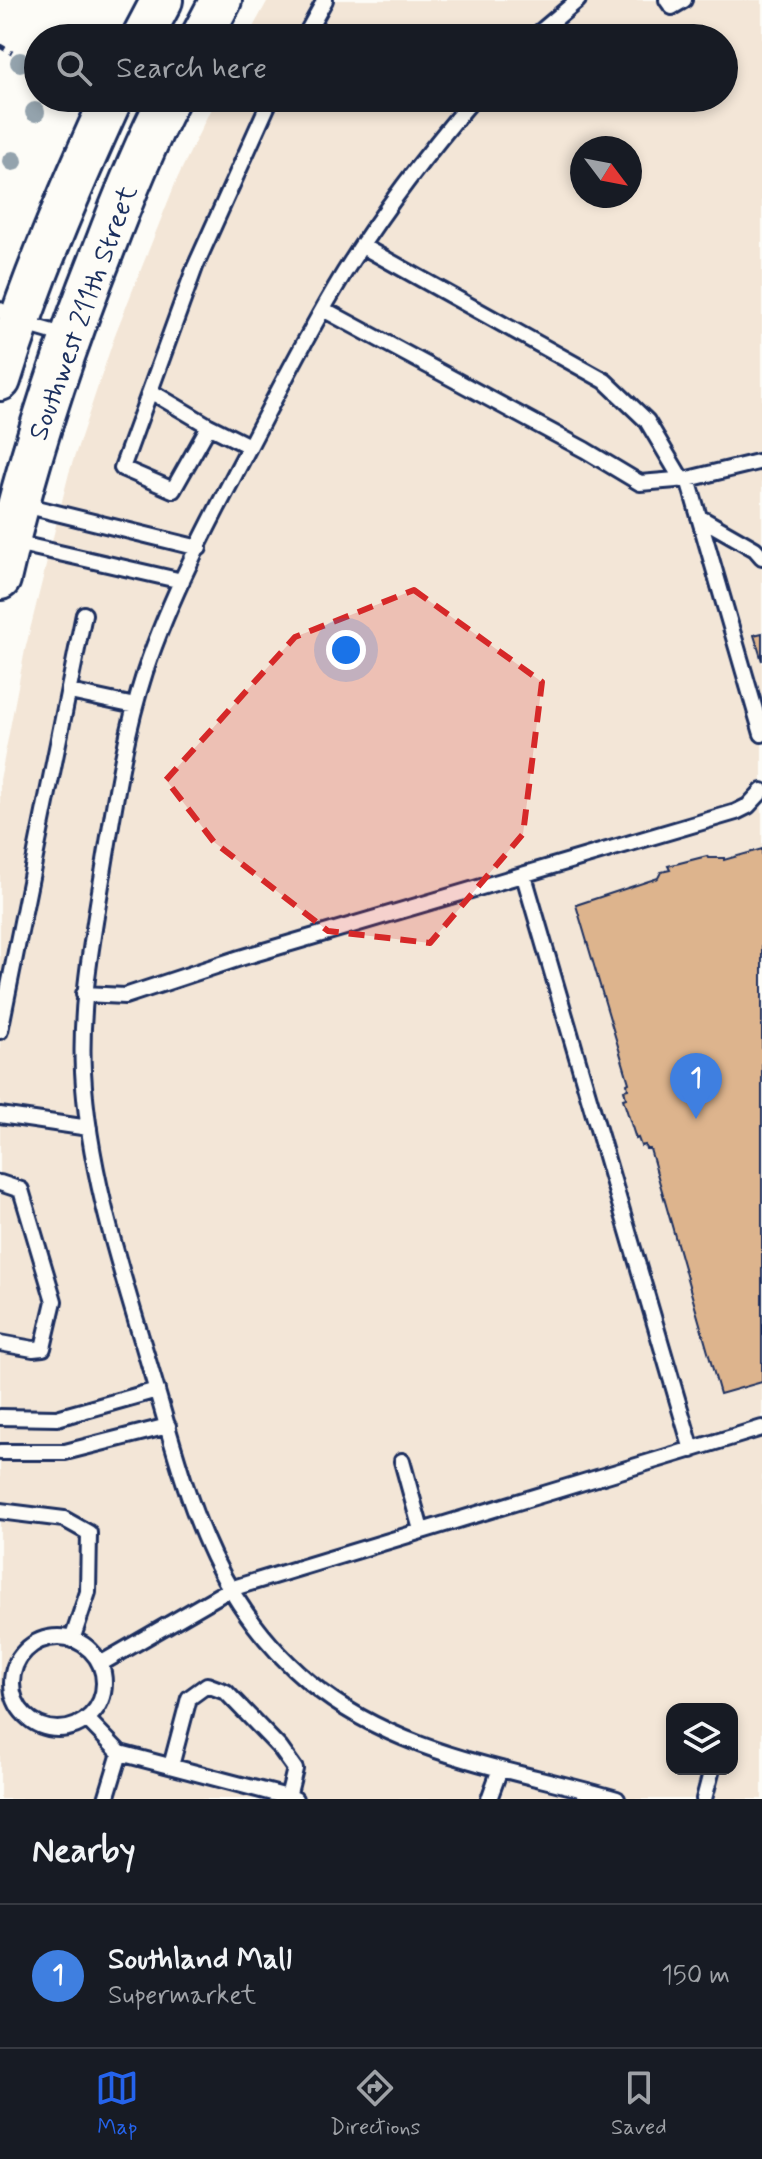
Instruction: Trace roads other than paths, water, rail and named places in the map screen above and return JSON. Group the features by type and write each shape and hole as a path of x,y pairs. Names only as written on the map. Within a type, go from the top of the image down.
{"main road":[{"path":"149,24 162,0"},
{"path":"208,24 221,0"},
{"name":"Southwest 211th Street","path":"0,380 9,316 106,112"},
{"name":"Southwest 211th Street","path":"5,533 70,337 120,208 163,112"}],"lane":[{"path":"312,24 325,0"},
{"path":"550,24 578,0"},
{"path":"667,0 672,7 684,0"},
{"path":"209,426 173,490 122,468 195,267 265,112"},
{"path":"462,112 362,246 323,309 249,446 160,630 135,706 108,848 84,994 83,1076 89,1128 113,1237 157,1390 202,1535 242,1609 274,1648 310,1683 359,1717 410,1742 470,1763 617,1799"},
{"path":"362,246 605,381 647,421 685,479 699,517 762,734"},
{"path":"323,309 585,450 640,483 685,479 762,461"},
{"path":"9,316 70,337"},
{"path":"150,391 249,446"},
{"path":"699,517 755,549 762,557"},
{"path":"5,533 199,548"},
{"path":"5,533 182,581"},
{"path":"0,1031 84,614"},
{"path":"70,692 135,706"},
{"path":"84,994 125,996 240,958 736,812 748,806 762,791"},
{"path":"524,876 692,1450"},
{"path":"0,1115 89,1128"},
{"path":"0,1183 21,1190 54,1301 43,1348 0,1343"},
{"path":"0,1417 57,1418 157,1390"},
{"path":"0,1452 65,1452 168,1426"},
{"path":"100,1664 230,1589 762,1428"},
{"path":"402,1461 421,1530"},
{"path":"0,1511 64,1519 89,1533 88,1592 72,1640"},
{"path":"49,1638 72,1640 91,1651 100,1664 104,1678 98,1706 87,1719 62,1730 33,1723 21,1712 14,1699 12,1683 15,1668 23,1654 49,1638"},
{"path":"87,1719 120,1753 292,1798 295,1769 280,1748 226,1692 207,1685 189,1698 171,1766"},
{"path":"106,1799 120,1753"},
{"path":"489,1799 500,1769"},
{"path":"704,1799 710,1775"}],"place":[{"name":"Southland Mall","path":"696,1119"}]}
